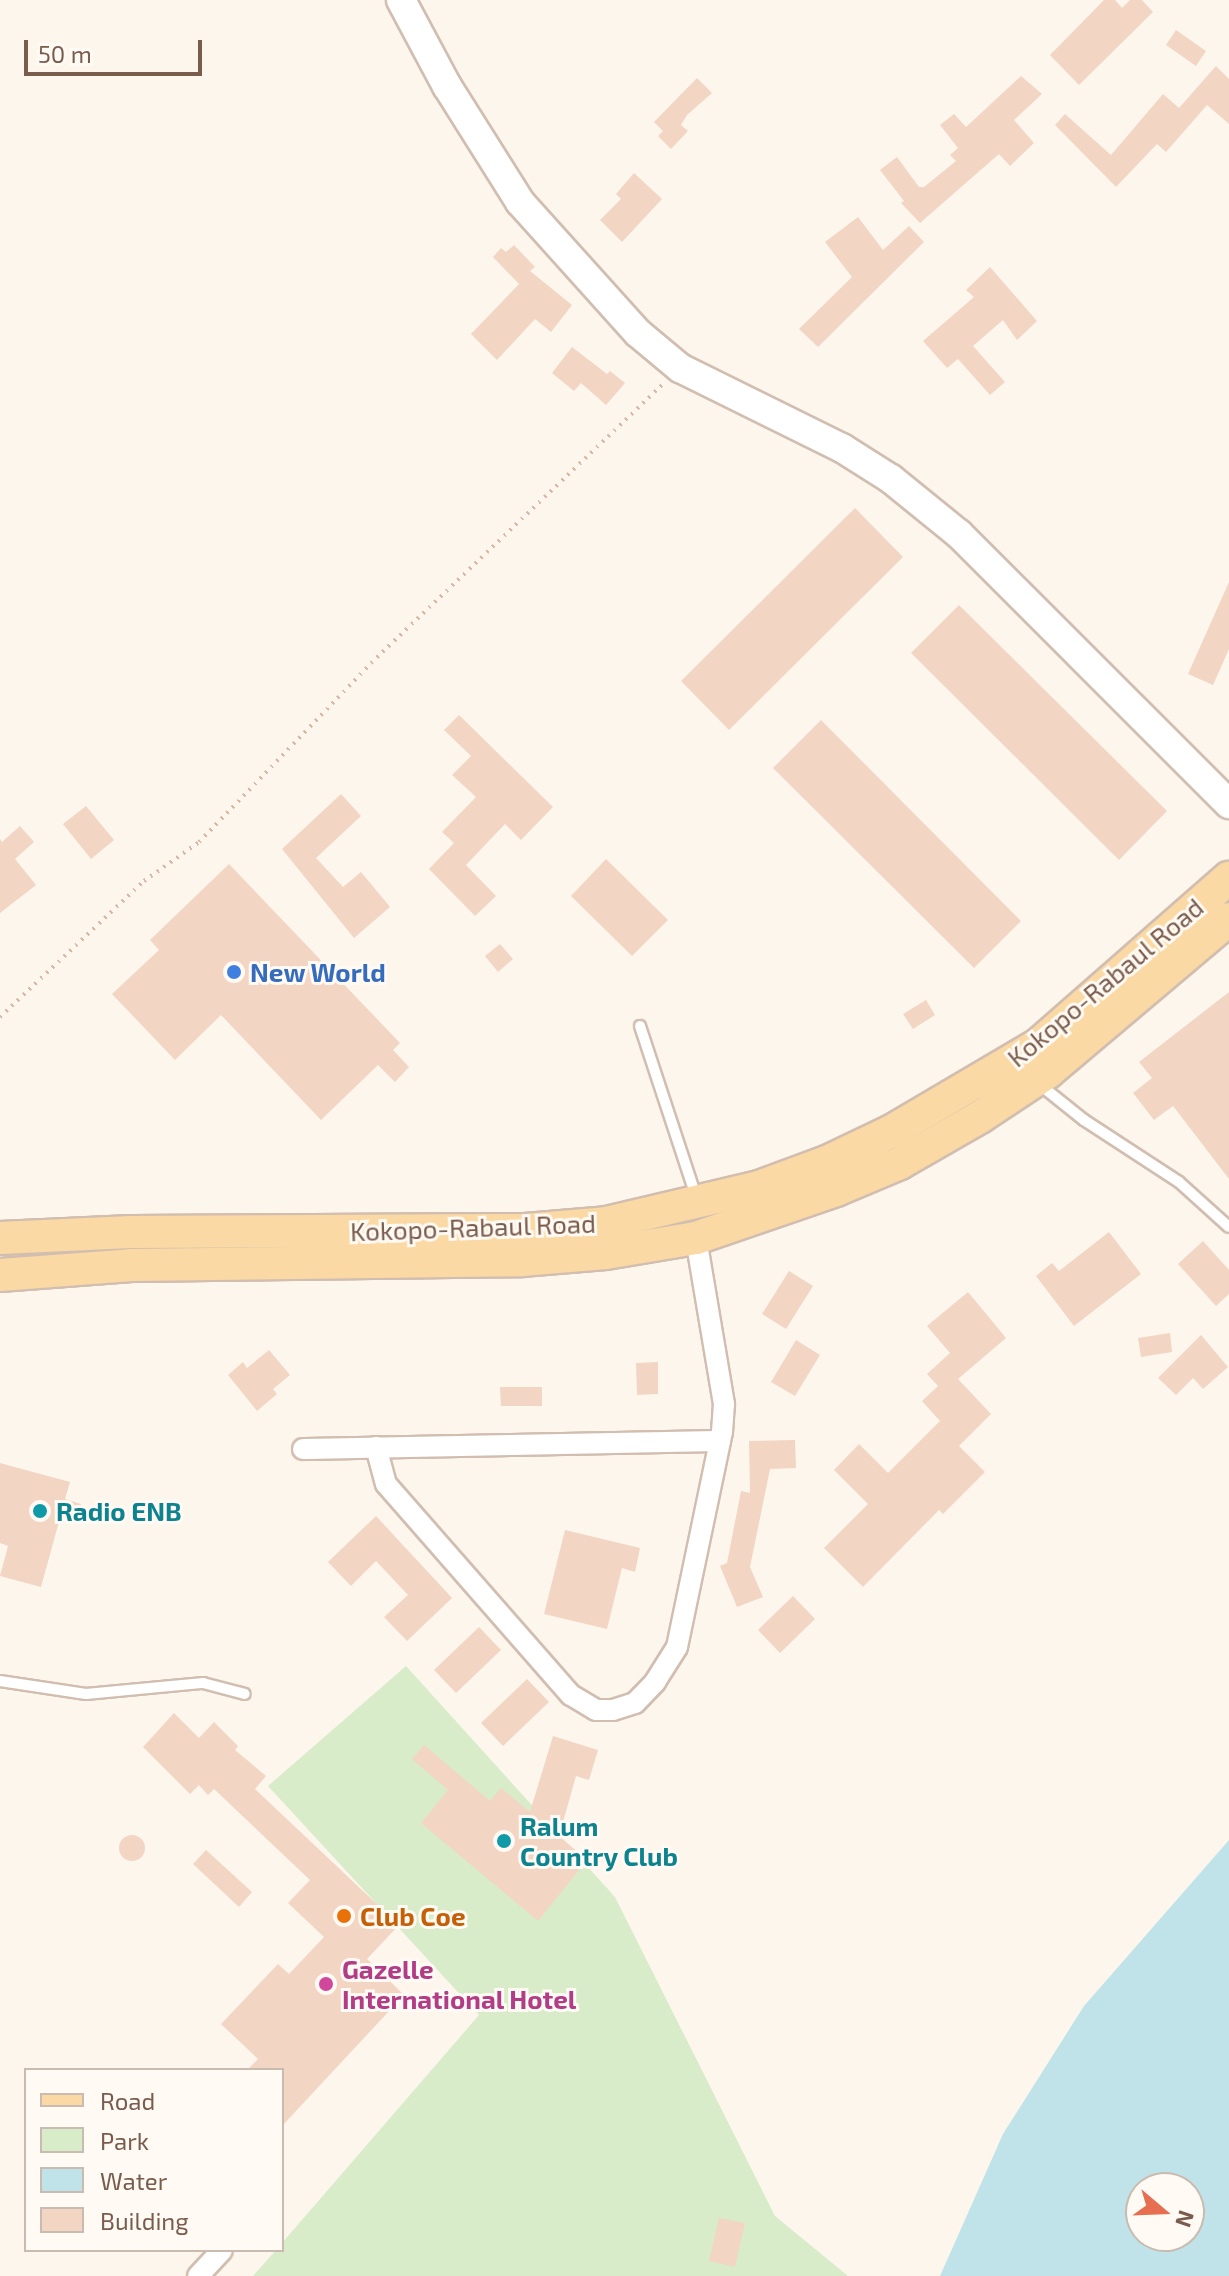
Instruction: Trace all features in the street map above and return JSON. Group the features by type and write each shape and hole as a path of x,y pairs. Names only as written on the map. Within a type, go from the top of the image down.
{"main road":[{"name":"Kokopo-Rabaul Road","path":"0,1238 131,1232 525,1230 606,1223 759,1187 827,1162 971,1088 1038,1045 1229,878"},
{"name":"Kokopo-Rabaul Road","path":"0,1275 132,1265 522,1260 606,1253 696,1238 836,1190 900,1163 1034,1081 1133,1003 1229,919"}],"street":[{"path":"401,0 447,86 520,202 638,333 680,368 842,448 891,479 959,534 1229,804"},
{"path":"376,1447 386,1484 571,1695 596,1710 613,1710 635,1703 655,1682 677,1647 720,1441 724,1404 696,1238"},
{"path":"303,1449 720,1441"},
{"path":"198,2276 220,2252"}],"lane":[{"path":"640,1026 698,1202"},
{"path":"1034,1081 1084,1120 1179,1182 1229,1227"},
{"path":"0,1681 86,1694 203,1683 245,1694"}],"path":[{"path":"0,1017 144,881 199,842 371,663 680,368"}],"green space":[{"path":"406,1666 615,1897 775,2216 848,2276 253,2276 274,2252 284,2252 284,2241 479,2015 268,1786"}],"water":[{"path":"1229,1840 1229,2276 940,2276 1003,2134 1084,2006"}],"building":[{"path":"1104,0 1115,0 1122,8 1130,0 1142,0 1153,12 1079,85 1050,55"},
{"path":"1176,30 1206,51 1196,66 1166,45"},
{"path":"1216,66 1229,79 1229,124 1207,105 1166,152 1157,144 1116,187 1055,125 1065,114 1111,155 1163,94 1179,108"},
{"path":"1021,76 1042,94 1014,120 1034,143 1010,166 999,154 920,223 901,203 904,201 880,170 897,157 919,187 924,187 956,161 950,155 958,148 940,125 954,114 966,127"},
{"path":"697,78 712,93 687,115 681,125 688,131 671,149 658,136 663,131 654,122"},
{"path":"634,173 662,199 622,242 600,220 621,199 616,194"},
{"path":"858,217 883,250 909,226 924,242 818,347 799,329 852,277 825,242"},
{"path":"514,245 535,267 530,271 572,305 551,332 535,319 497,360 471,334 519,284 493,257 501,248 506,252"},
{"path":"990,267 1037,321 1017,340 1003,320 973,346 1005,382 990,395 958,359 947,368 923,341 974,297 966,290"},
{"path":"572,347 607,374 610,371 625,383 606,405 581,383 574,391 552,373"},
{"path":"855,508 903,557 729,730 681,681"},
{"path":"1229,582 1229,649 1213,685 1188,674"},
{"path":"959,605 1167,811 1119,860 911,653"},
{"path":"459,715 553,807 521,840 505,824 466,865 496,896 475,916 429,869 454,843 442,832 476,797 452,775 471,756 444,730"},
{"path":"821,720 1021,921 974,968 773,768"},
{"path":"341,794 361,816 316,858 343,887 361,872 390,907 354,938 282,849"},
{"path":"86,806 114,840 91,859 63,824"},
{"path":"20,826 34,842 15,859 36,885 0,913 0,839 2,842"},
{"path":"606,859 668,920 632,956 571,896"},
{"name":"New World","path":"229,864 400,1043 393,1050 409,1067 395,1082 378,1065 321,1120 221,1015 175,1060 112,994 159,950 150,940"},
{"path":"500,944 513,959 498,972 485,956"},
{"path":"1229,992 1229,1179 1173,1106 1154,1120 1133,1093 1152,1078 1139,1062"},
{"path":"926,1000 935,1015 913,1029 903,1014"},
{"path":"1109,1232 1141,1274 1074,1326 1036,1276 1052,1263 1059,1271"},
{"path":"1203,1241 1229,1270 1229,1294 1216,1306 1178,1264"},
{"path":"789,1271 813,1286 786,1329 762,1314"},
{"path":"968,1292 1006,1338 958,1379 991,1414 959,1446 985,1472 943,1514 939,1510 863,1587 824,1548 868,1504 834,1470 859,1444 888,1473 940,1421 922,1401 938,1386 927,1374 950,1353 927,1326"},
{"path":"1170,1333 1172,1352 1141,1357 1138,1338"},
{"path":"1201,1335 1228,1367 1203,1389 1193,1378 1176,1395 1158,1378"},
{"path":"796,1340 820,1355 795,1396 771,1382"},
{"path":"269,1350 290,1375 273,1389 277,1394 257,1411 228,1375 243,1362 247,1368"},
{"path":"658,1362 658,1394 637,1395 636,1363"},
{"path":"500,1387 542,1387 542,1406 501,1406"},
{"path":"795,1440 796,1468 770,1469 750,1567 763,1597 737,1607 720,1566 727,1563 741,1491 750,1493 749,1441"},
{"name":"Radio ENB","path":"0,1463 70,1482 65,1499 81,1504 76,1523 60,1518 41,1587 0,1576 8,1546 0,1543"},
{"path":"376,1516 452,1598 407,1641 384,1617 408,1595 376,1561 351,1586 328,1562"},
{"path":"565,1530 640,1548 635,1572 622,1568 607,1629 544,1614"},
{"path":"793,1596 815,1619 780,1653 758,1630"},
{"path":"479,1627 501,1650 456,1693 434,1670"},
{"path":"527,1679 549,1702 503,1746 481,1723"},
{"name":"Gazelle International Hotel","path":"174,1713 199,1738 214,1722 238,1746 235,1750 266,1776 255,1789 399,1925 367,1959 404,1995 284,2124 284,2068 249,2068 258,2059 221,2024 278,1964 289,1974 324,1937 288,1903 310,1880 214,1789 208,1795 199,1785 190,1794 143,1747"},
{"name":"Ralum Country Club","path":"553,1736 598,1750 589,1780 576,1776 559,1836 587,1860 538,1921 421,1823 448,1790 412,1759 424,1745 490,1801 501,1788 530,1812"},
{"path":"132,1835 141,1839 145,1848 141,1857 132,1861 123,1857 119,1848 123,1839"},
{"path":"206,1850 252,1892 239,1907 193,1864"},
{"path":"719,2218 745,2223 735,2267 709,2261"}],"place":[{"name":"New World","path":"234,972"},
{"name":"Radio ENB","path":"40,1511"},
{"name":"Ralum Country Club","path":"504,1841"},
{"name":"Club Coe","path":"344,1916"},
{"name":"Gazelle International Hotel","path":"326,1984"}]}
